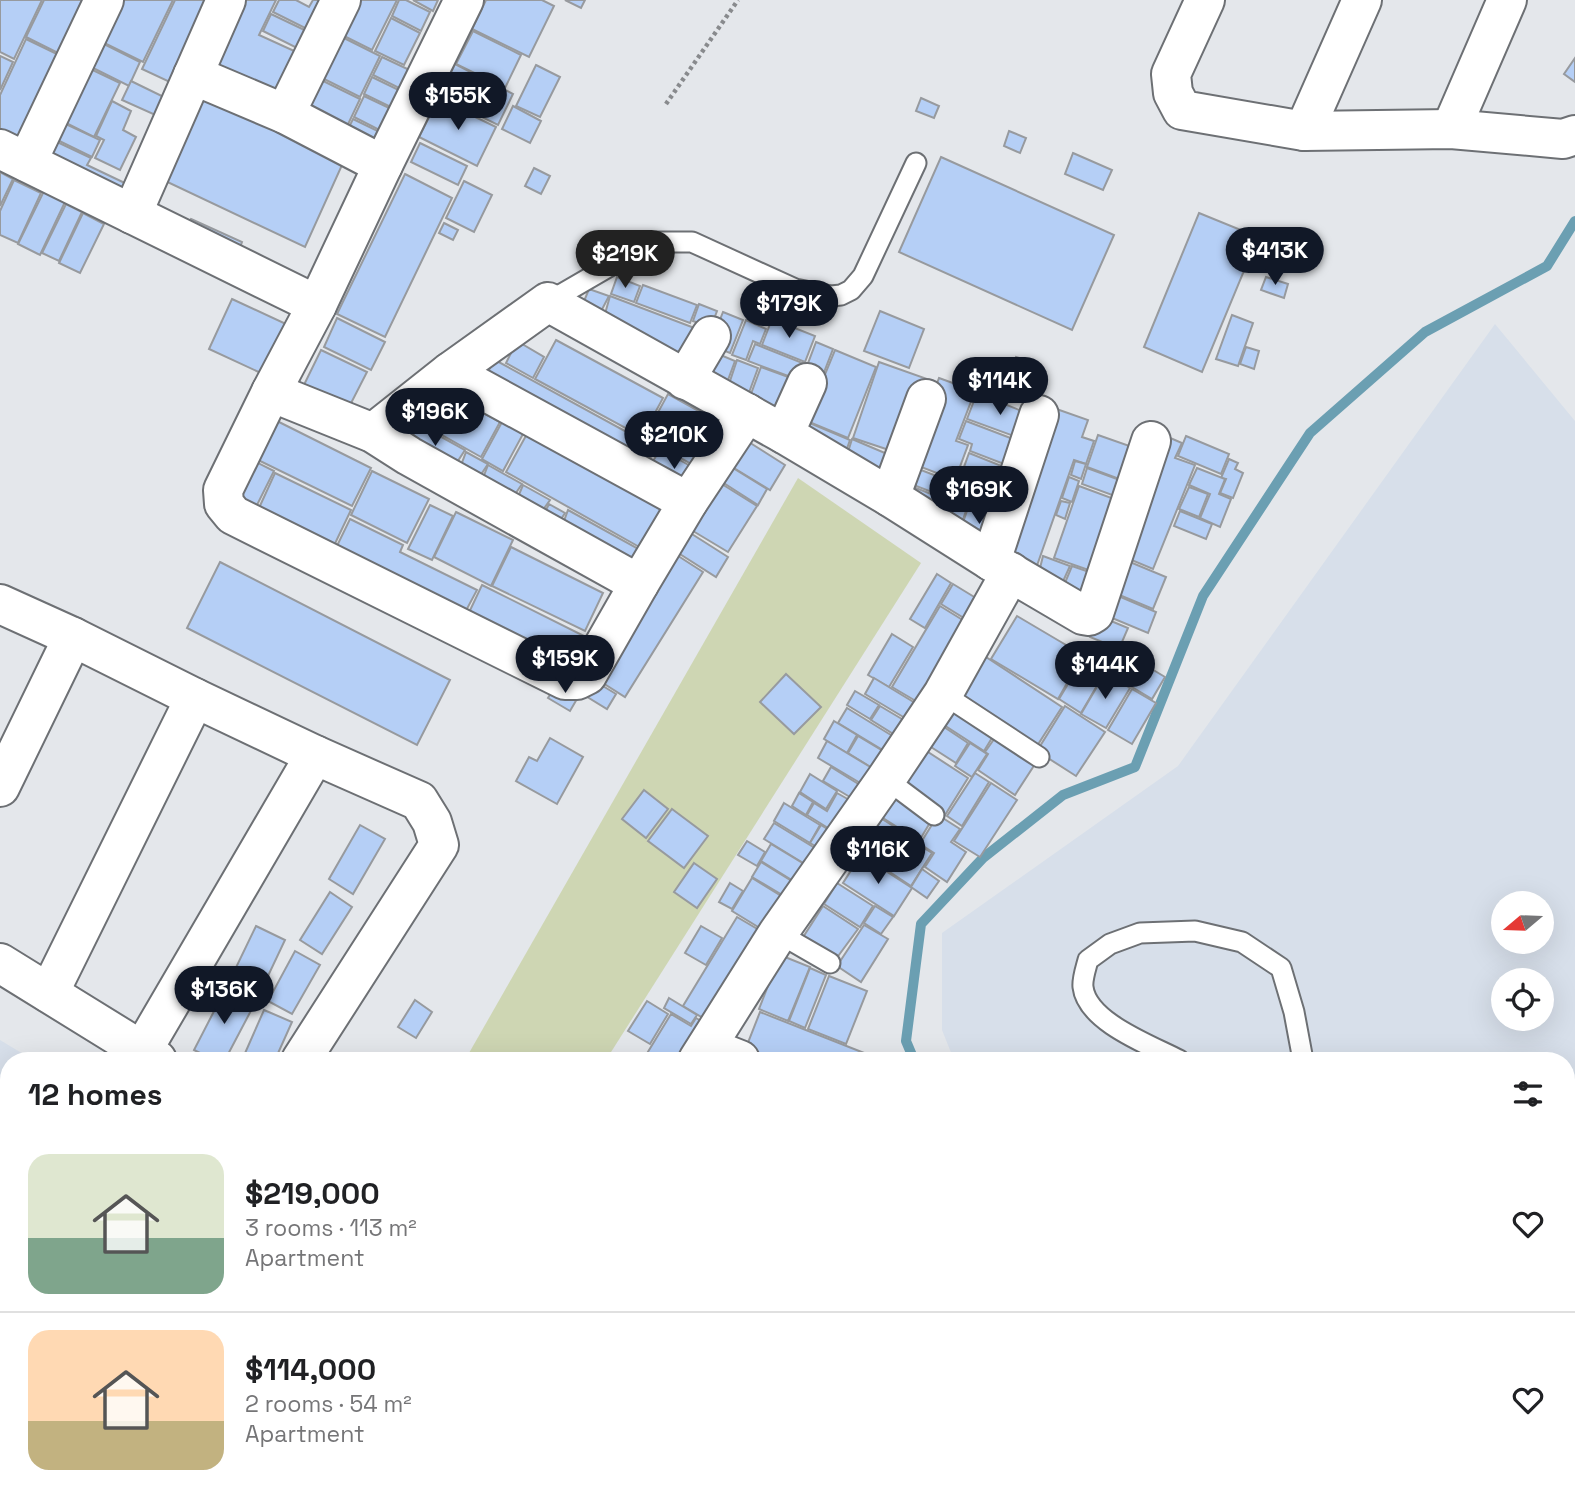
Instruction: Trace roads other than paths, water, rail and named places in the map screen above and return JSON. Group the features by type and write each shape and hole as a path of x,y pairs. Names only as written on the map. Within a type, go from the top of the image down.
{"street":[{"path":"104,0 14,156 317,305"},
{"path":"132,214 226,0"},
{"path":"285,114 341,0"},
{"path":"464,0 317,305 223,490 224,504 233,514 565,680 577,680 587,675 688,502 747,413"},
{"path":"1205,0 1171,74 1173,93 1182,110 1304,131 1451,129 1563,139 1575,135"},
{"path":"1304,131 1363,0"},
{"path":"1451,129 1507,0"},
{"path":"193,75 285,114 383,165"},
{"path":"373,433 450,372 548,302 784,434 1001,567 1088,616 1094,613 1151,441"},
{"path":"685,380 711,335"},
{"path":"450,372 688,502"},
{"path":"784,434 807,383"},
{"path":"271,392 373,433 408,456 639,584"},
{"path":"890,497 926,399"},
{"path":"717,1052 778,933 943,694 1001,567 1040,415"},
{"path":"0,604 315,755 419,801 432,822 439,845 306,1052"},
{"path":"0,787 73,637"},
{"path":"49,993 194,698"},
{"path":"151,1052 315,755"},
{"path":"0,963 143,1052"}],"lane":[{"path":"548,302 641,248 658,242 692,242 795,289 831,296 841,295 851,290 863,276 916,163"},
{"path":"943,694 1039,757"},
{"path":"886,779 934,815"},
{"path":"1164,1052 1108,1023 1089,1006 1082,985 1088,960 1111,944 1140,933 1195,931 1242,942 1281,968 1294,1012 1302,1052"},
{"path":"778,933 830,963"}],"waterway":[{"path":"911,1052 906,1041 921,924 983,858 1063,795 1135,767 1203,596 1310,433 1425,332 1547,266 1575,221"}]}
